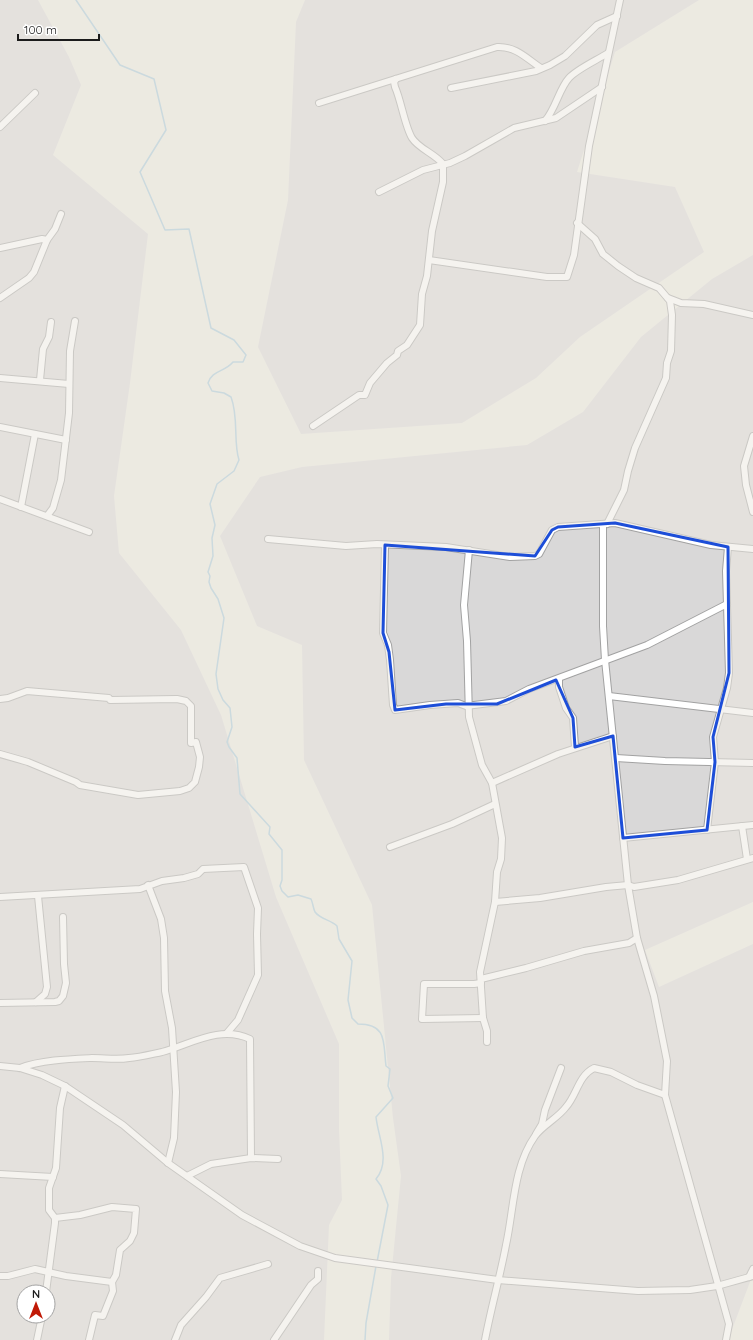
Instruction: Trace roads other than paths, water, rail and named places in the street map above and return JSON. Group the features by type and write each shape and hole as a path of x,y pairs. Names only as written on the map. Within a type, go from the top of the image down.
{"street":[{"path":"429,260 546,277 567,277 572,264 583,196 586,164 620,0"},
{"path":"451,88 500,79 541,68 560,60 597,25 617,16"},
{"path":"319,103 366,90 396,78 497,47 503,47 519,52 541,68"},
{"path":"545,121 554,109 569,77 608,54"},
{"path":"396,78 394,82 395,87 411,137 444,164"},
{"path":"379,192 422,170 450,163 466,156 514,128 545,121 565,113 582,99 602,87"},
{"path":"0,127 35,93"},
{"path":"312,426 359,395 365,395 370,383 387,363 411,340 421,320 422,294 427,276 432,231 443,182 444,164"},
{"path":"0,298 29,278 38,263 47,240 55,229 61,214"},
{"path":"578,223 595,239 603,254 636,278 659,288 668,298 681,303 704,304 753,315"},
{"path":"0,248 42,239 47,240"},
{"path":"668,298 672,324 671,351 666,367 666,378 635,448 624,490 605,524 605,660 616,758 622,838 637,938 654,996 668,1062 666,1094 729,1324 726,1340"},
{"path":"47,516 53,508 61,480 69,413 70,351 75,321"},
{"path":"40,380 44,349 49,337 51,322"},
{"path":"0,378 40,380 69,384"},
{"path":"0,427 66,440"},
{"path":"21,507 35,434"},
{"path":"753,436 744,466 746,485 751,497 753,512"},
{"path":"0,499 89,532"},
{"path":"268,539 346,546 385,545 469,550 510,557 535,556 539,554 552,530 558,527 615,523 711,545 753,549"},
{"path":"385,545 383,633 389,652 393,705 395,710 446,704 497,704 530,689 647,645 727,604"},
{"path":"707,830 715,762 713,737 729,673 726,571 728,547"},
{"path":"469,550 464,605 467,641 468,705 470,726 482,765 492,783 494,804 501,826 502,850 497,872 494,902 480,972 483,1018 487,1031 487,1042"},
{"path":"559,679 559,687 566,708 573,718 575,747"},
{"path":"0,699 8,698 27,691 109,698 110,700 177,699 186,701 191,706 190,743 196,742 200,757 198,776 189,788 180,791 138,795 80,785 28,762 0,754"},
{"path":"609,696 753,713"},
{"path":"492,783 575,747 613,736"},
{"path":"616,758 753,763"},
{"path":"390,847 452,824 494,804"},
{"path":"622,838 753,825"},
{"path":"494,902 540,898 628,885 634,887 678,880 750,858 742,826"},
{"path":"0,897 140,889 148,885 198,874 203,869 244,867 258,908 258,975 238,1020 227,1032"},
{"path":"148,885 160,919 164,938 165,991 170,1011 173,1048 176,1092 174,1138 168,1163"},
{"path":"36,1002 44,994 46,988 38,896"},
{"path":"0,1003 55,1002 63,996 66,984 63,917"},
{"path":"483,1018 422,1019 424,984 474,984 584,951 629,943 637,938"},
{"path":"20,1068 29,1065 68,1060 128,1058 173,1048 202,1038 227,1032 250,1038 251,1158"},
{"path":"0,1066 20,1068 42,1075 65,1086 123,1125 168,1163 242,1215 300,1246 335,1258 498,1280 662,1292 718,1286 751,1277 753,1269"},
{"path":"485,1340 516,1184 526,1152 542,1124 545,1110 562,1068"},
{"path":"536,1135 567,1106 583,1077 594,1068 611,1072 638,1085 666,1094"},
{"path":"47,1284 55,1218 48,1210 49,1188 56,1168 60,1108 65,1086"},
{"path":"187,1176 211,1164 251,1158 278,1159"},
{"path":"0,1174 53,1177"},
{"path":"42,1177 49,1188"},
{"path":"55,1218 80,1215 112,1207 136,1209 134,1233 130,1241 120,1250 116,1275 112,1282 113,1291 103,1316 95,1316 89,1340"},
{"path":"175,1340 181,1325 206,1297 220,1278 256,1269 268,1264"},
{"path":"0,1276 35,1269 112,1282"},
{"path":"274,1340 306,1293 318,1279 318,1271"},
{"path":"37,1340 40,1324"}],"waterway":[{"path":"76,0 120,65 154,79 166,130 140,172 165,230 189,229 211,328 234,340 246,355 243,362 233,362 212,376 208,383 212,391 224,393 231,397 235,413 236,445 239,460 234,471 217,484 210,504 215,525 212,538 213,556 208,572 210,576 209,582 218,599 224,618 216,674 218,689 223,700 230,708 232,727 227,742 237,758 240,794 270,827 269,834 282,850 282,880 280,886 282,891 288,897 298,895 311,899 315,912 337,926 339,939 352,961 348,1000 352,1018 358,1024 375,1027 382,1036 384,1043 386,1066 390,1069 388,1086 393,1098 376,1117 383,1157 383,1165 376,1179 381,1186 388,1205 377,1262"},
{"path":"365,1340 366,1323 376,1266"}]}
